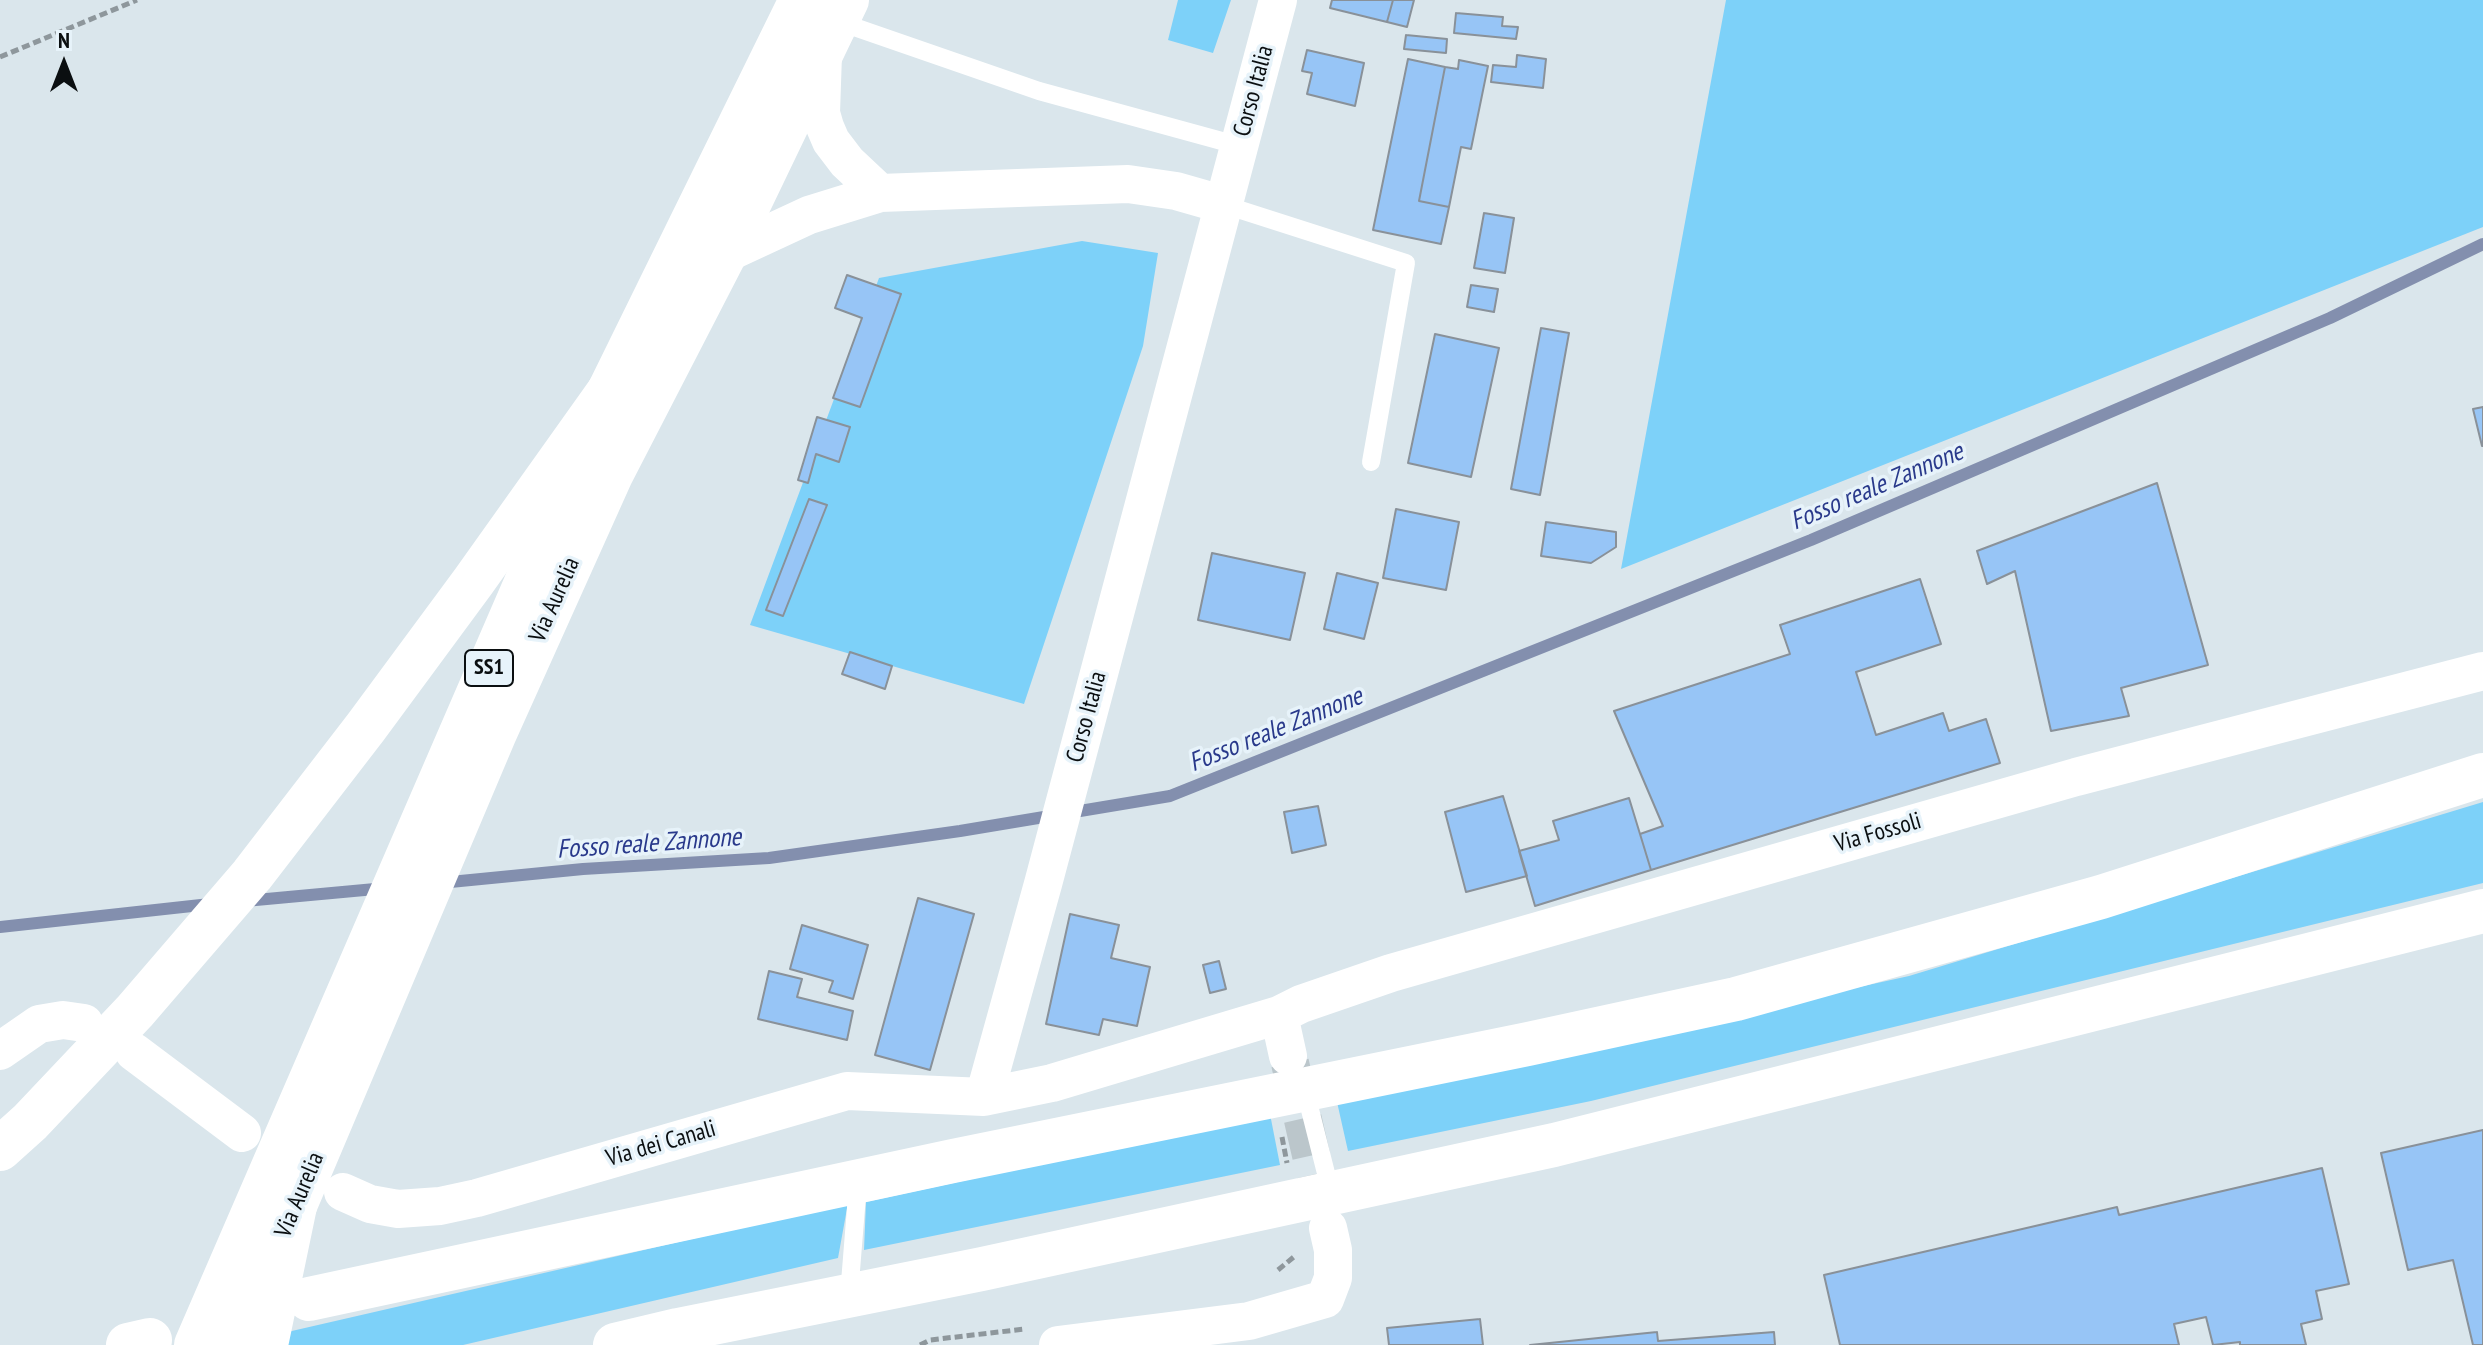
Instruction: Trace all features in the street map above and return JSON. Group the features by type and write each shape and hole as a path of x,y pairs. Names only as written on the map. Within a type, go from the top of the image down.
{"main road":[{"name":"Via Aurelia","path":"196,1345 609,391 801,0"},
{"name":"Via Aurelia","path":"236,1345 501,718 611,475 725,254 847,0"},
{"path":"15,1136 135,1011 252,875 437,630 609,391"},
{"path":"309,1299 953,1161 1297,1073 1528,1044 1736,999 2101,897 2483,775"},
{"path":"615,1345 982,1269 1320,1223 1554,1145 2483,911"},
{"path":"266,1345 295,1206"}],"street":[{"name":"Corso Italia","path":"984,1097 1278,0"},
{"path":"823,52 821,113 831,141 847,162 880,193"},
{"path":"725,254 809,215 880,193 1128,184 1176,191 1225,205"},
{"name":"Via Fossoli","path":"1279,1015 1301,1004 1391,973 2046,785 2483,671"},
{"path":"984,1097 1052,1083 1279,1015 1297,1073"},
{"path":"0,1051 39,1024 63,1020 84,1023"},
{"path":"134,1052 242,1133"},
{"name":"Via dei Canali","path":"343,1192 370,1204 398,1209 440,1206 847,1091 984,1097"},
{"path":"1044,1337 1249,1321 1325,1299 1333,1278 1333,1250 1320,1223"}],"lane":[{"path":"775,0 1039,91 1240,146"},
{"path":"1225,205 1406,263 1371,462"},
{"path":"1297,1073 1320,1223"},
{"path":"849,1295 858,1182"}],"path":[{"path":"0,57 137,0"},
{"path":"1280,1125 1288,1171"},
{"path":"1266,1278 1288,1263 1320,1223"},
{"path":"920,1345 930,1340 1044,1337"}],"shaded area":[{"path":"1178,0 1231,0 1213,53 1168,40"},
{"path":"1726,0 2483,0 2483,227 1621,569"},
{"path":"1082,241 1158,253 1143,346 1024,704 750,625 879,278"},
{"path":"2483,802 2483,883 1591,1101 1348,1151 1337,1102 1909,976"},
{"path":"1270,1114 1280,1165 864,1250 866,1202"},
{"path":"848,1203 838,1258 463,1345 231,1345"}],"building":[{"path":"1332,0 1393,0 1387,22 1330,8"},
{"path":"1393,0 1414,0 1407,27 1387,22"},
{"path":"1456,13 1503,17 1502,26 1518,27 1516,39 1454,33"},
{"path":"1406,35 1447,39 1446,53 1404,49"},
{"path":"1307,50 1364,63 1355,106 1307,94 1312,73 1302,71"},
{"path":"1517,55 1546,59 1543,88 1491,82 1493,65 1516,67"},
{"path":"1408,59 1445,67 1419,201 1449,207 1441,244 1373,230"},
{"path":"1459,60 1488,66 1471,149 1461,147 1449,207 1419,201 1445,67 1458,69"},
{"path":"1484,213 1514,218 1505,273 1474,268"},
{"path":"847,275 901,294 860,407 833,398 862,318 835,308"},
{"path":"1471,285 1498,289 1494,312 1467,307"},
{"path":"1541,328 1569,333 1540,495 1511,489"},
{"path":"1435,334 1499,348 1471,477 1408,463"},
{"path":"2483,407 2483,446 2482,446 2473,409"},
{"path":"817,417 850,427 839,462 816,454 808,483 798,480"},
{"path":"2157,483 2208,665 2121,688 2129,716 2051,731 2015,571 1987,584 1977,551"},
{"path":"809,499 827,505 783,616 766,610"},
{"path":"1396,509 1459,522 1446,590 1383,578"},
{"path":"1546,522 1616,532 1616,547 1591,563 1541,556"},
{"path":"1212,553 1305,573 1290,640 1198,620"},
{"path":"1337,573 1378,583 1364,639 1324,629"},
{"path":"1920,579 1941,644 1856,672 1876,735 1943,713 1949,731 1986,719 2000,763 1651,870 1640,834 1663,826 1614,711 1790,654 1780,625"},
{"path":"850,652 892,666 885,689 842,674"},
{"path":"1503,796 1527,876 1466,892 1445,812"},
{"path":"1629,798 1651,870 1535,906 1519,851 1559,840 1553,821"},
{"path":"1318,806 1326,845 1292,853 1284,812"},
{"path":"918,898 974,914 930,1070 875,1055"},
{"path":"1070,914 1119,925 1111,958 1150,967 1137,1026 1103,1019 1099,1035 1046,1024"},
{"path":"802,925 868,945 853,999 829,992 833,981 790,969"},
{"path":"1219,961 1226,989 1210,993 1203,965"},
{"path":"769,971 802,979 797,997 853,1011 847,1040 758,1019"},
{"path":"2483,1130 2483,1345 2473,1345 2453,1260 2408,1270 2381,1153"},
{"path":"2322,1168 2349,1284 2316,1291 2322,1319 2301,1324 2306,1345 2240,1345 2240,1342 2213,1345 2206,1317 2174,1324 2179,1345 1840,1345 1824,1275 2117,1207 2119,1215"},
{"path":"1480,1319 1483,1345 1389,1345 1387,1328"},
{"path":"1657,1332 1658,1341 1774,1332 1775,1345 1530,1345"}],"waterway":[{"name":"Fosso reale Zannone","path":"440,883 583,869 769,858 960,831 1170,796 1811,540 2330,318 2483,244"},
{"name":"Fosso reale Zannone","path":"245,901 386,888"},
{"name":"Fosso reale Zannone","path":"0,927 210,904"}],"tunnel":[{"path":"1290,1063 1327,1225"}]}
